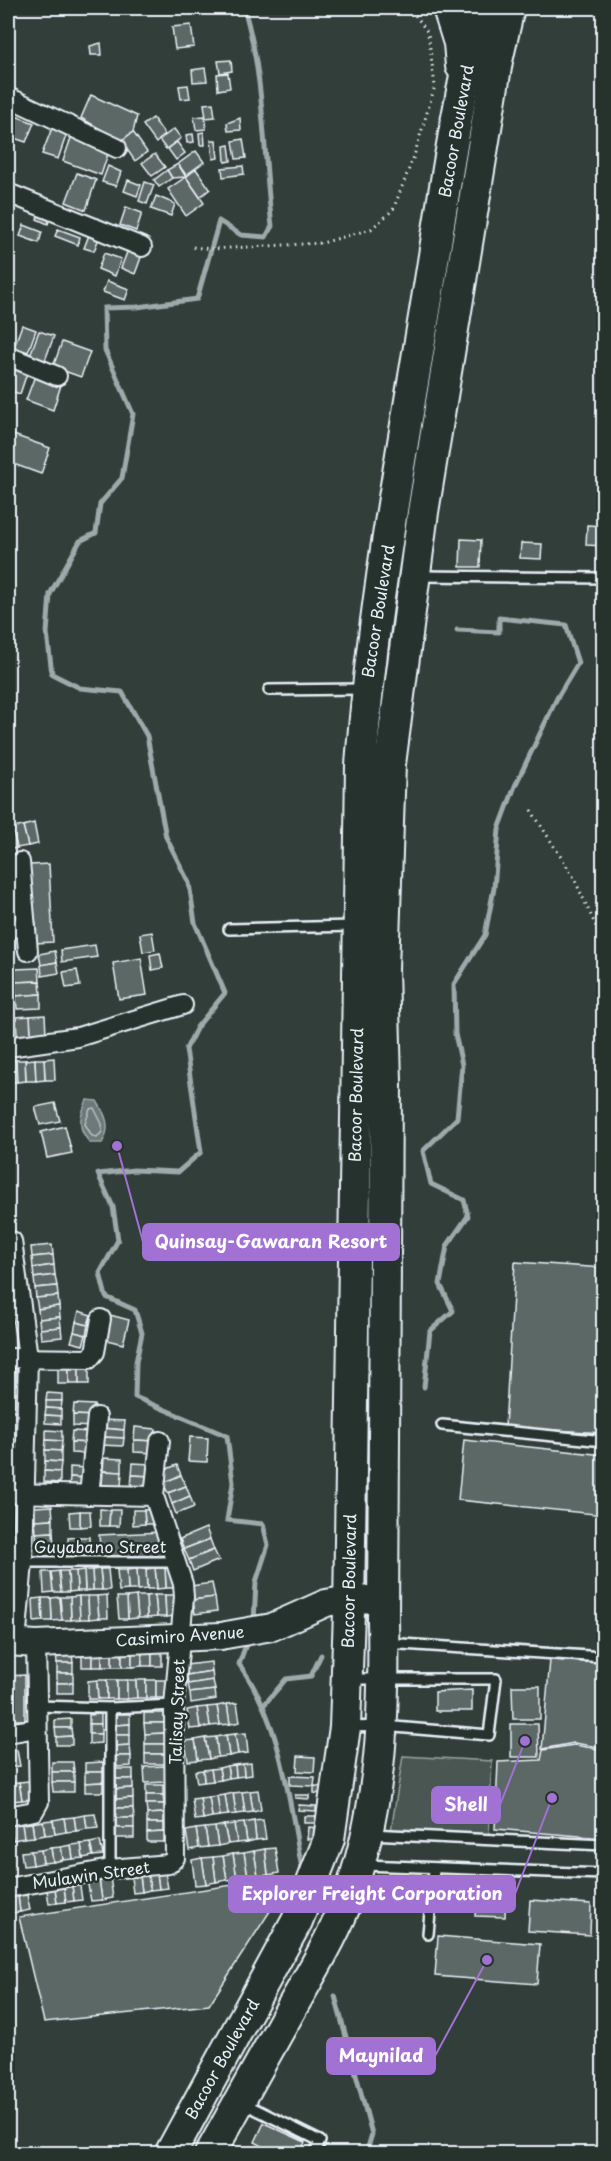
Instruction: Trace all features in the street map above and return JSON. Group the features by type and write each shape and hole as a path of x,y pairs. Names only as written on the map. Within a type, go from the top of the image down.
{"main road":[{"path":"448,8 459,43 463,89"},
{"name":"Bacoor Boulevard","path":"170,2154 297,1922 315,1880 333,1819 345,1727 347,1679 361,765 366,689 407,419 463,89 481,8"},
{"name":"Bacoor Boulevard","path":"220,2151 239,2102 345,1907 359,1865 378,1782 385,1679 383,1600 386,1082 383,969 390,764 415,576 481,155 497,61 509,8"}],"street":[{"path":"8,97 117,148"},
{"path":"8,193 142,247"},
{"path":"8,356 57,376"},
{"path":"20,862 28,951"},
{"path":"8,928 26,927"},
{"path":"8,1047 78,1037 183,1005"},
{"path":"8,1816 30,1813 38,1807 37,1706 20,1643 15,1562 16,1494 27,1415 28,1357 12,1241"},
{"path":"8,1358 88,1359 94,1352 101,1319"},
{"path":"89,1495 97,1417"},
{"path":"16,1494 154,1496 160,1442"},
{"name":"Talisay Street","path":"154,1496 176,1562 184,1597 174,1705 173,1862"},
{"name":"Casimiro Avenue","path":"20,1643 224,1635 272,1628 326,1603 349,1599 383,1600"},
{"path":"8,1733 38,1728"},
{"name":"Mulawin Street","path":"8,1888 110,1869 163,1865 173,1862"}],"lane":[{"path":"415,576 603,578"},
{"path":"269,690 366,689"},
{"path":"229,929 359,926"},
{"path":"442,1425 603,1441"},
{"name":"Guyabano Street","path":"15,1562 176,1562"},
{"path":"384,1643 603,1657"},
{"path":"345,1727 383,1726 489,1735 496,1679 347,1679"},
{"path":"37,1706 110,1708 174,1705"},
{"path":"110,1708 110,1869"},
{"path":"367,1834 603,1845"},
{"path":"359,1865 603,1874"},
{"path":"428,1934 434,1869"},
{"path":"239,2102 321,2141 315,2154"}],"path":[{"path":"193,247 211,249 322,243 371,229 393,210 414,156 435,86 428,33 410,8"},
{"path":"531,810 573,876 599,933 603,983"}],"shaded area":[{"path":"403,1756 492,1761 489,1836 391,1831"}],"water":[{"path":"87,1100 97,1101 105,1117 107,1132 102,1143 90,1143 81,1128 82,1112"}],"building":[{"path":"191,25 194,47 175,49 172,27"},
{"path":"101,43 102,55 91,55 90,46"},
{"path":"231,60 232,71 220,73 218,61"},
{"path":"205,68 207,81 193,82 192,70"},
{"path":"228,73 230,88 218,90 217,74"},
{"path":"188,85 190,98 181,99 179,86"},
{"path":"91,95 137,116 133,132 121,141 81,118"},
{"path":"213,103 215,117 206,118 204,104"},
{"path":"13,115 34,123 26,142 8,136"},
{"path":"205,116 206,129 196,130 194,117"},
{"path":"153,118 165,135 156,143 143,125"},
{"path":"240,118 241,130 228,131 227,123"},
{"path":"52,128 67,133 58,159 42,154"},
{"path":"174,129 181,138 166,149 159,140"},
{"path":"133,132 147,152 135,161 121,141"},
{"path":"204,132 205,145 200,145 199,133"},
{"path":"193,134 194,142 187,143 186,135"},
{"path":"72,135 110,148 101,175 63,161"},
{"path":"243,139 246,158 236,159 233,141"},
{"path":"211,140 216,140 218,158 213,159"},
{"path":"177,142 185,153 176,160 168,149"},
{"path":"229,145 231,161 225,162 224,146"},
{"path":"196,151 204,162 186,175 178,164"},
{"path":"155,154 165,167 152,176 142,163"},
{"path":"178,164 186,177 172,178 167,170"},
{"path":"108,166 121,172 116,186 102,182"},
{"path":"243,166 244,174 223,177 222,168"},
{"path":"196,169 210,189 200,197 186,177"},
{"path":"167,170 172,178 159,187 154,180"},
{"path":"77,173 96,180 86,210 66,202"},
{"path":"186,177 204,203 186,216 168,189"},
{"path":"128,180 141,185 137,196 124,191"},
{"path":"145,182 154,185 147,204 139,201"},
{"path":"156,196 175,204 171,216 151,209"},
{"path":"126,207 142,213 136,231 120,225"},
{"path":"41,208 52,212 48,224 37,219"},
{"path":"24,225 42,232 39,243 20,236"},
{"path":"58,229 80,237 78,245 55,236"},
{"path":"89,235 99,238 94,251 84,248"},
{"path":"129,247 143,252 135,274 121,268"},
{"path":"104,253 121,259 115,276 98,269"},
{"path":"107,281 129,289 125,300 103,292"},
{"path":"22,325 36,330 28,352 14,347"},
{"path":"39,331 54,336 44,363 29,358"},
{"path":"62,342 90,352 81,377 53,367"},
{"path":"8,362 28,370 20,394 8,390"},
{"path":"36,373 62,382 53,410 26,400"},
{"path":"8,433 50,448 41,474 8,462"},
{"path":"587,525 604,526 604,546 586,545"},
{"path":"461,539 481,540 480,567 460,567"},
{"path":"521,543 542,544 541,559 520,558"},
{"path":"34,823 38,844 28,846 23,826"},
{"path":"23,826 28,846 17,848 12,828"},
{"path":"12,828 17,848 8,850 8,829"},
{"path":"49,864 53,942 35,943 30,865"},
{"path":"8,871 14,871 14,882 8,883"},
{"path":"14,882 15,893 8,893 8,883"},
{"path":"8,893 15,893 15,904 8,904"},
{"path":"8,932 14,932 15,951 8,952"},
{"path":"152,932 155,950 143,952 140,934"},
{"path":"95,945 97,957 62,962 61,950"},
{"path":"55,951 57,962 41,965 39,954"},
{"path":"160,953 163,968 152,970 150,955"},
{"path":"141,958 147,995 119,999 113,963"},
{"path":"57,962 59,973 42,976 41,965"},
{"path":"39,968 40,981 15,982 15,969"},
{"path":"77,970 80,986 66,988 63,972"},
{"path":"40,981 41,994 16,996 15,982"},
{"path":"41,994 41,1008 17,1009 16,996"},
{"path":"45,1015 46,1034 31,1035 30,1016"},
{"path":"30,1016 31,1035 17,1035 16,1017"},
{"path":"54,1058 55,1080 45,1080 44,1059"},
{"path":"35,1059 36,1081 26,1081 25,1060"},
{"path":"35,1059 44,1059 45,1080 36,1081"},
{"path":"8,1060 16,1060 17,1082 8,1082"},
{"path":"16,1060 25,1060 26,1081 17,1082"},
{"path":"55,1103 60,1121 40,1125 35,1107"},
{"path":"65,1126 72,1153 47,1158 41,1132"},
{"path":"52,1245 53,1255 32,1257 31,1247"},
{"path":"53,1255 54,1265 33,1268 32,1257"},
{"path":"515,1262 604,1268 604,1433 505,1427"},
{"path":"54,1265 55,1275 34,1278 33,1268"},
{"path":"55,1275 57,1286 35,1288 34,1278"},
{"path":"57,1286 58,1296 36,1298 35,1288"},
{"path":"58,1296 59,1306 38,1309 36,1298"},
{"path":"59,1306 60,1317 39,1319 38,1309"},
{"path":"79,1311 91,1315 88,1325 76,1322"},
{"path":"110,1315 129,1320 123,1344 103,1339"},
{"path":"60,1317 61,1327 40,1329 39,1319"},
{"path":"76,1322 88,1325 86,1335 74,1332"},
{"path":"61,1327 62,1337 41,1339 40,1329"},
{"path":"74,1332 86,1335 83,1345 71,1342"},
{"path":"8,1365 16,1365 16,1385 8,1385"},
{"path":"58,1367 69,1367 69,1384 58,1384"},
{"path":"69,1367 79,1367 79,1384 69,1384"},
{"path":"79,1367 89,1367 89,1384 79,1384"},
{"path":"8,1393 18,1393 18,1411 8,1411"},
{"path":"47,1393 62,1394 62,1401 46,1401"},
{"path":"46,1401 62,1401 61,1409 46,1408"},
{"path":"74,1404 94,1405 94,1416 73,1415"},
{"path":"46,1408 61,1409 61,1416 45,1415"},
{"path":"45,1415 61,1416 61,1424 45,1423"},
{"path":"73,1415 94,1416 93,1427 73,1426"},
{"path":"102,1420 125,1421 124,1430 101,1428"},
{"path":"135,1427 156,1429 156,1441 134,1440"},
{"path":"101,1428 124,1430 124,1438 101,1437"},
{"path":"8,1429 12,1429 12,1451 8,1450"},
{"path":"46,1430 62,1431 62,1441 46,1440"},
{"path":"72,1431 91,1432 90,1443 71,1442"},
{"path":"101,1437 124,1438 123,1446 100,1445"},
{"path":"190,1437 208,1438 207,1462 188,1461"},
{"path":"46,1440 62,1441 61,1451 45,1450"},
{"path":"134,1440 156,1441 155,1453 134,1452"},
{"path":"464,1440 604,1455 604,1515 458,1500"},
{"path":"71,1442 90,1443 90,1454 71,1453"},
{"path":"45,1450 61,1451 61,1462 45,1461"},
{"path":"104,1458 122,1459 122,1472 103,1471"},
{"path":"45,1461 61,1462 60,1472 44,1471"},
{"path":"133,1463 150,1464 150,1476 132,1475"},
{"path":"177,1465 181,1475 163,1483 159,1472"},
{"path":"70,1467 86,1468 85,1478 70,1477"},
{"path":"44,1471 60,1472 60,1483 44,1482"},
{"path":"103,1471 122,1472 121,1486 102,1485"},
{"path":"132,1475 150,1476 149,1488 131,1487"},
{"path":"181,1475 186,1486 168,1493 163,1483"},
{"path":"70,1477 85,1478 85,1489 69,1488"},
{"path":"186,1486 190,1496 172,1504 168,1493"},
{"path":"190,1496 194,1507 176,1514 172,1504"},
{"path":"52,1506 53,1519 35,1520 35,1507"},
{"path":"100,1509 110,1510 109,1526 100,1526"},
{"path":"155,1509 156,1524 145,1524 144,1510"},
{"path":"110,1510 120,1510 119,1526 109,1526"},
{"path":"133,1510 144,1510 145,1524 133,1525"},
{"path":"80,1511 90,1511 91,1526 80,1527"},
{"path":"80,1511 80,1527 70,1527 69,1512"},
{"path":"53,1519 53,1532 36,1533 35,1520"},
{"path":"206,1528 210,1539 184,1549 180,1539"},
{"path":"53,1532 54,1545 37,1546 36,1533"},
{"path":"162,1532 163,1556 101,1559 99,1535"},
{"path":"79,1537 89,1537 90,1555 79,1555"},
{"path":"79,1537 79,1555 69,1556 68,1538"},
{"path":"210,1539 214,1550 189,1560 184,1549"},
{"path":"214,1550 219,1560 193,1571 189,1560"},
{"path":"174,1567 176,1588 166,1588 165,1568"},
{"path":"155,1568 165,1568 166,1588 157,1589"},
{"path":"155,1568 157,1589 147,1589 146,1569"},
{"path":"100,1569 108,1569 110,1590 102,1590"},
{"path":"100,1569 102,1590 93,1590 92,1570"},
{"path":"137,1569 146,1569 147,1589 138,1590"},
{"path":"137,1569 138,1590 128,1590 127,1570"},
{"path":"84,1570 92,1570 93,1590 85,1591"},
{"path":"84,1570 85,1591 77,1591 76,1571"},
{"path":"117,1570 127,1570 128,1590 119,1591"},
{"path":"59,1571 61,1592 53,1592 51,1572"},
{"path":"59,1571 68,1571 69,1592 61,1592"},
{"path":"68,1571 76,1571 77,1591 69,1592"},
{"path":"43,1572 51,1572 53,1592 44,1593"},
{"path":"212,1583 215,1597 193,1600 191,1586"},
{"path":"107,1595 108,1618 99,1618 97,1596"},
{"path":"155,1595 165,1595 166,1617 157,1617"},
{"path":"155,1595 157,1617 147,1618 146,1596"},
{"path":"165,1595 174,1595 176,1616 166,1617"},
{"path":"79,1596 80,1619 71,1620 70,1597"},
{"path":"79,1596 88,1596 89,1619 80,1619"},
{"path":"88,1596 97,1596 99,1618 89,1619"},
{"path":"136,1596 146,1596 147,1618 138,1618"},
{"path":"136,1596 138,1618 128,1619 127,1597"},
{"path":"60,1597 62,1620 52,1621 51,1598"},
{"path":"60,1597 70,1597 71,1620 62,1620"},
{"path":"117,1597 127,1597 128,1619 119,1619"},
{"path":"215,1597 217,1611 195,1614 193,1600"},
{"path":"42,1598 43,1621 34,1622 33,1599"},
{"path":"42,1598 51,1598 52,1621 43,1621"},
{"path":"122,1647 122,1667 112,1667 112,1648"},
{"path":"122,1647 132,1647 132,1667 122,1667"},
{"path":"132,1647 142,1647 142,1666 132,1667"},
{"path":"142,1647 152,1647 152,1666 142,1666"},
{"path":"152,1647 162,1647 162,1666 152,1666"},
{"path":"82,1648 92,1648 92,1667 82,1667"},
{"path":"92,1648 102,1648 102,1667 92,1667"},
{"path":"102,1648 112,1648 112,1667 102,1667"},
{"path":"56,1653 72,1653 73,1663 57,1663"},
{"path":"550,1660 604,1663 604,1748 574,1743 542,1749"},
{"path":"211,1662 212,1671 187,1675 186,1665"},
{"path":"57,1663 73,1663 73,1673 57,1673"},
{"path":"212,1671 213,1680 188,1684 187,1675"},
{"path":"57,1673 73,1673 73,1683 57,1683"},
{"path":"25,1675 25,1720 8,1720 8,1676"},
{"path":"97,1680 98,1699 88,1699 88,1681"},
{"path":"97,1680 107,1680 107,1699 98,1699"},
{"path":"107,1680 117,1680 117,1699 107,1699"},
{"path":"117,1680 127,1680 127,1699 117,1699"},
{"path":"127,1680 136,1680 137,1698 127,1699"},
{"path":"136,1680 146,1680 146,1698 137,1698"},
{"path":"146,1680 156,1680 156,1698 146,1698"},
{"path":"156,1680 166,1680 166,1698 156,1698"},
{"path":"213,1680 215,1690 190,1693 188,1684"},
{"path":"57,1683 73,1683 73,1693 57,1693"},
{"path":"512,1686 540,1686 540,1719 513,1719"},
{"path":"215,1690 216,1699 191,1703 190,1693"},
{"path":"472,1690 472,1711 435,1711 435,1692"},
{"path":"237,1703 240,1722 230,1724 227,1704"},
{"path":"227,1704 230,1724 220,1725 217,1706"},
{"path":"217,1706 220,1725 210,1726 207,1707"},
{"path":"207,1707 210,1726 200,1728 197,1708"},
{"path":"197,1708 200,1728 190,1729 187,1710"},
{"path":"144,1713 165,1713 165,1723 144,1723"},
{"path":"101,1714 101,1724 89,1724 89,1715"},
{"path":"115,1714 130,1714 130,1724 116,1725"},
{"path":"71,1719 71,1728 55,1728 55,1720"},
{"path":"144,1723 165,1723 165,1733 145,1734"},
{"path":"89,1724 101,1724 101,1734 89,1734"},
{"path":"130,1724 130,1735 116,1735 116,1725"},
{"path":"511,1724 538,1724 539,1757 511,1757"},
{"path":"55,1728 71,1728 72,1736 56,1737"},
{"path":"165,1733 165,1744 145,1744 145,1734"},
{"path":"246,1733 248,1753 238,1754 235,1734"},
{"path":"89,1734 101,1734 101,1743 89,1744"},
{"path":"235,1734 238,1754 229,1756 226,1735"},
{"path":"116,1735 130,1735 130,1745 116,1746"},
{"path":"226,1735 229,1756 218,1757 216,1737"},
{"path":"72,1736 72,1745 56,1745 56,1737"},
{"path":"216,1737 218,1757 209,1759 205,1738"},
{"path":"205,1738 209,1759 198,1760 195,1740"},
{"path":"195,1740 198,1760 188,1761 185,1741"},
{"path":"145,1744 165,1744 165,1754 145,1754"},
{"path":"130,1745 131,1756 116,1756 116,1746"},
{"path":"574,1745 604,1750 604,1838 495,1829 498,1762 541,1760 543,1750"},
{"path":"17,1750 20,1766 11,1767 9,1752"},
{"path":"8,1752 11,1767 8,1768"},
{"path":"145,1754 165,1754 166,1764 145,1764"},
{"path":"116,1756 131,1756 131,1766 117,1767"},
{"path":"298,1756 315,1757 314,1772 297,1771"},
{"path":"52,1762 73,1762 74,1772 52,1772"},
{"path":"103,1762 103,1772 85,1772 85,1763"},
{"path":"251,1763 252,1775 244,1776 243,1764"},
{"path":"243,1764 244,1776 236,1777 235,1765"},
{"path":"235,1765 236,1777 229,1778 227,1766"},
{"path":"165,1766 165,1782 145,1783 144,1767"},
{"path":"227,1766 229,1778 221,1780 219,1768"},
{"path":"219,1768 221,1780 213,1781 211,1769"},
{"path":"115,1769 133,1769 133,1779 115,1779"},
{"path":"211,1769 213,1781 204,1782 203,1770"},
{"path":"203,1770 204,1782 197,1783 195,1771"},
{"path":"52,1772 74,1772 74,1782 52,1782"},
{"path":"85,1772 103,1772 103,1782 85,1783"},
{"path":"290,1776 315,1777 314,1786 290,1785"},
{"path":"115,1779 133,1779 133,1788 115,1789"},
{"path":"29,1781 31,1799 22,1800 19,1782"},
{"path":"19,1782 22,1800 12,1801 9,1784"},
{"path":"52,1782 74,1782 74,1792 53,1792"},
{"path":"103,1782 103,1792 85,1792 85,1783"},
{"path":"8,1784 12,1801 8,1802"},
{"path":"146,1785 163,1785 163,1795 146,1795"},
{"path":"314,1786 328,1787 328,1794 314,1793"},
{"path":"133,1788 133,1798 116,1799 115,1789"},
{"path":"258,1790 261,1810 253,1812 250,1791"},
{"path":"250,1791 253,1812 245,1813 242,1792"},
{"path":"242,1792 245,1813 236,1814 233,1793"},
{"path":"233,1793 236,1814 228,1815 225,1795"},
{"path":"146,1795 163,1795 164,1804 146,1804"},
{"path":"225,1795 228,1815 220,1816 217,1796"},
{"path":"295,1795 309,1795 309,1799 295,1798"},
{"path":"217,1796 220,1816 212,1817 209,1797"},
{"path":"209,1797 212,1817 203,1819 200,1798"},
{"path":"133,1798 133,1808 116,1808 116,1799"},
{"path":"200,1798 203,1819 195,1820 192,1799"},
{"path":"146,1804 164,1804 164,1813 147,1814"},
{"path":"299,1805 316,1806 316,1811 298,1810"},
{"path":"116,1808 133,1808 134,1818 116,1818"},
{"path":"164,1813 164,1823 147,1823 147,1814"},
{"path":"95,1814 98,1828 87,1829 85,1815"},
{"path":"85,1815 87,1829 76,1831 74,1817"},
{"path":"304,1816 317,1816 317,1823 304,1823"},
{"path":"74,1817 76,1831 66,1832 64,1818"},
{"path":"64,1818 66,1832 55,1834 53,1820"},
{"path":"116,1818 134,1818 134,1828 116,1828"},
{"path":"53,1820 55,1834 45,1835 43,1821"},
{"path":"263,1820 266,1839 256,1840 254,1821"},
{"path":"43,1821 45,1835 34,1837 32,1823"},
{"path":"254,1821 256,1840 247,1842 244,1823"},
{"path":"32,1823 34,1837 24,1838 22,1824"},
{"path":"147,1823 164,1823 164,1832 147,1833"},
{"path":"244,1823 247,1842 237,1843 234,1824"},
{"path":"22,1824 24,1838 13,1840 11,1825"},
{"path":"234,1824 237,1843 228,1844 224,1825"},
{"path":"224,1825 228,1844 218,1846 215,1827"},
{"path":"215,1827 218,1846 208,1847 205,1828"},
{"path":"308,1827 318,1828 318,1839 307,1839"},
{"path":"116,1828 134,1828 134,1838 116,1838"},
{"path":"205,1828 208,1847 199,1848 196,1829"},
{"path":"196,1829 199,1848 189,1850 186,1831"},
{"path":"164,1832 164,1842 147,1842 147,1833"},
{"path":"100,1841 103,1855 93,1856 90,1843"},
{"path":"90,1843 93,1856 83,1858 81,1844"},
{"path":"81,1844 83,1858 73,1859 71,1845"},
{"path":"71,1845 73,1859 63,1860 61,1847"},
{"path":"61,1847 63,1860 53,1862 51,1848"},
{"path":"51,1848 53,1862 43,1863 41,1850"},
{"path":"275,1848 279,1873 268,1875 265,1849"},
{"path":"265,1849 268,1875 258,1876 254,1851"},
{"path":"41,1850 43,1863 33,1865 31,1851"},
{"path":"31,1851 33,1865 23,1866 21,1852"},
{"path":"254,1851 258,1876 248,1877 244,1853"},
{"path":"244,1853 248,1877 237,1879 233,1854"},
{"path":"233,1854 237,1879 227,1880 223,1856"},
{"path":"223,1856 227,1880 216,1882 213,1857"},
{"path":"213,1857 216,1882 206,1884 202,1858"},
{"path":"202,1858 206,1884 195,1885 192,1860"},
{"path":"165,1872 168,1888 159,1889 157,1874"},
{"path":"157,1874 159,1889 150,1890 148,1875"},
{"path":"148,1875 150,1890 142,1892 140,1876"},
{"path":"140,1876 142,1892 133,1893 131,1877"},
{"path":"110,1877 113,1898 102,1900 99,1879"},
{"path":"99,1879 102,1900 91,1901 87,1880"},
{"path":"239,1884 243,1900 276,1902 209,2005 44,2022 19,1917"},
{"path":"72,1886 80,1886 82,1900 74,1901"},
{"path":"72,1886 74,1901 66,1902 64,1888"},
{"path":"64,1888 66,1902 57,1903 55,1889"},
{"path":"477,1888 506,1890 505,1917 475,1916"},
{"path":"55,1889 57,1903 49,1904 47,1890"},
{"path":"27,1895 30,1910 20,1912 18,1896"},
{"path":"18,1896 20,1912 10,1913 8,1898"},
{"path":"530,1900 591,1904 590,1935 528,1931"},
{"path":"438,1936 540,1944 537,1984 435,1976"},
{"path":"264,2123 305,2142 300,2154 277,2154 255,2142"}],"waterway":[{"path":"244,8 260,88 272,226 266,237 241,235 219,221 197,299 137,307 104,308 105,350 133,414 122,478 100,504 96,533 80,541 50,594 47,633 52,674 80,688 122,692 147,736 166,837 189,883 195,923 225,993 197,1027 186,1049 201,1152 178,1172 134,1170 98,1174 113,1207 118,1240 100,1273 106,1297 135,1310 142,1333 136,1362 135,1397 227,1436 233,1483 227,1520 263,1524 268,1545 256,1582 254,1622"},
{"path":"424,1387 430,1331 453,1311 440,1284 447,1246 468,1216 464,1200 431,1184 423,1151 457,1118 462,1065 455,1034 454,984 485,935 494,888 499,829 515,786 557,698 578,663 566,625 499,618 499,632 457,630"},
{"path":"248,1639 239,1664 254,1687 275,1738 288,1792 303,1874"},
{"path":"264,1705 286,1679 311,1676 321,1655"},
{"path":"335,1996 372,2134 366,2154"}],"place":[{"name":"Quinsay-Gawaran Resort","path":"117,1146"},
{"name":"Shell","path":"525,1741"},
{"name":"Explorer Freight Corporation","path":"552,1798"},
{"name":"Maynilad","path":"487,1960"}]}
